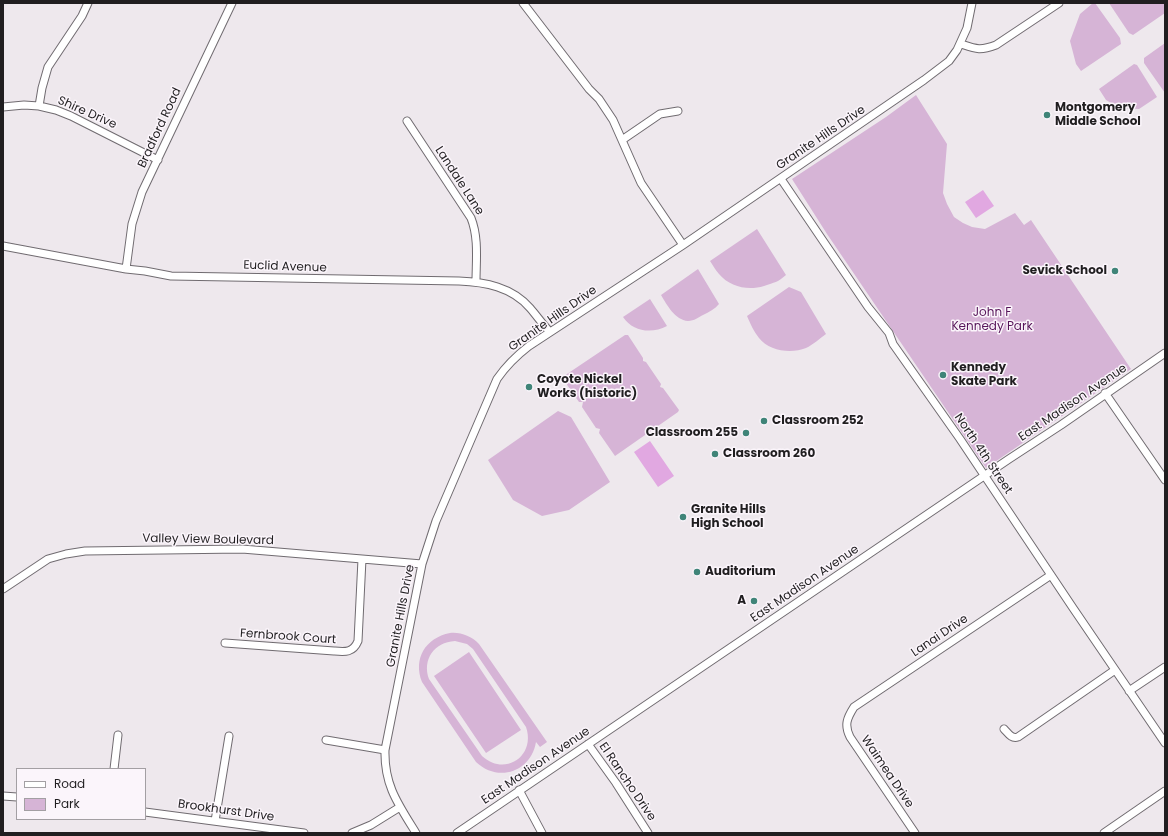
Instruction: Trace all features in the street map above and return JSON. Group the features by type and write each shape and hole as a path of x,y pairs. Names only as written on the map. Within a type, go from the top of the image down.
{"street":[{"path":"39,106 48,67 82,16 88,3"},
{"name":"Bradford Road","path":"126,269 132,224 142,192 232,3"},
{"path":"522,3 589,89 599,98 613,120 641,183 683,246"},
{"name":"Granite Hills Drive","path":"416,833 390,787 385,763 386,750 422,564 436,521 497,379 518,355 550,332 683,246 914,88 949,61 961,44 969,24 972,3"},
{"path":"961,44 976,49 996,45 1059,3"},
{"name":"Shire Drive","path":"3,107 24,105 39,106 56,110 72,116 158,160"},
{"path":"622,140 660,114 678,111"},
{"name":"Landale Lane","path":"407,122 471,218 475,227 476,282"},
{"name":"North 4th Street","path":"781,179 867,305 888,333 893,344 960,439 1165,743"},
{"name":"Euclid Avenue","path":"3,246 172,276 476,282 497,287 517,297 530,308 550,332"},
{"name":"East Madison Avenue","path":"457,833 1061,425 1165,353"},
{"path":"1106,393 1165,480"},
{"name":"Valley View Boulevard","path":"3,589 48,559 85,551 242,550 422,564"},
{"name":"Fernbrook Court","path":"225,643 346,652 351,650 355,647 358,641 362,559"},
{"name":"Lanai Drive","path":"847,721 854,708 1051,575"},
{"path":"1129,691 1165,667"},
{"path":"1004,728 1012,737 1018,737 1115,670"},
{"name":"Waimea Drive","path":"847,721 847,731 850,737 915,833"},
{"path":"114,768 118,735"},
{"path":"215,821 229,736"},
{"path":"326,740 386,750"},
{"name":"El Rancho Drive","path":"588,744 616,783 648,833"},
{"path":"519,790 542,833"},
{"path":"1104,833 1165,790"},
{"path":"3,796 16,797"},
{"path":"352,833 371,825 400,807"},
{"name":"Brookhurst Drive","path":"146,812 284,832 304,833"}],"green space":[{"path":"1095,3 1120,38 1121,44 1081,71 1076,64 1070,41 1080,14"},
{"path":"1109,3 1165,3 1165,13 1133,35 1129,33"},
{"path":"1165,43 1165,93 1144,63 1144,58"},
{"path":"1134,64 1137,65 1157,97 1139,109 1120,108 1106,100 1099,89"},
{"name":"John F Kennedy Park","path":"916,95 947,144 943,193 954,217 972,227 985,229 1015,213 1024,225 1031,220 1131,369 986,468 827,234 792,179 886,117"},
{"path":"757,229 786,275 776,282 764,286 746,288 734,285 728,282 716,271 710,261"},
{"path":"698,269 719,304 712,310 694,320 683,320 675,315 661,295"},
{"path":"789,287 801,292 826,334 809,347 794,351 781,350 768,346 755,333 747,316"},
{"path":"650,299 667,326 661,329 649,331 637,329 623,317"},
{"path":"625,335 628,335 643,358 643,361 646,362 661,384 660,387 663,388 679,410 615,456 599,433 600,429 596,428 582,407 583,402 579,402 563,379 564,376"},
{"path":"558,411 571,417 610,482 569,510 542,516 513,500 488,460"},
{"path":"450,633 462,634 473,639 479,644 547,742 540,747 536,742 528,761 521,767 503,773 494,772 476,762 422,682 419,665 420,658 428,645 441,636","holes":["455,641 467,644 473,649 526,727 528,737 527,747 523,754 509,764 491,762 482,756 429,679 427,665 436,648 448,642"]},
{"path":"469,652 521,730 486,753 434,676"}],"shaded area":[{"path":"983,190 994,206 976,218 965,202"},
{"path":"650,441 674,476 658,487 634,452"}],"place":[{"name":"Montgomery Middle School","path":"1047,115"},
{"name":"Sevick School","path":"1115,271"},
{"name":"Kennedy Skate Park","path":"943,375"},
{"name":"Coyote Nickel Works (historic)","path":"529,387"},
{"name":"Classroom 252","path":"764,421"},
{"name":"Classroom 255","path":"746,433"},
{"name":"Classroom 260","path":"715,454"},
{"name":"Granite Hills High School","path":"683,517"},
{"name":"Auditorium","path":"697,572"},
{"name":"A","path":"754,601"}]}
